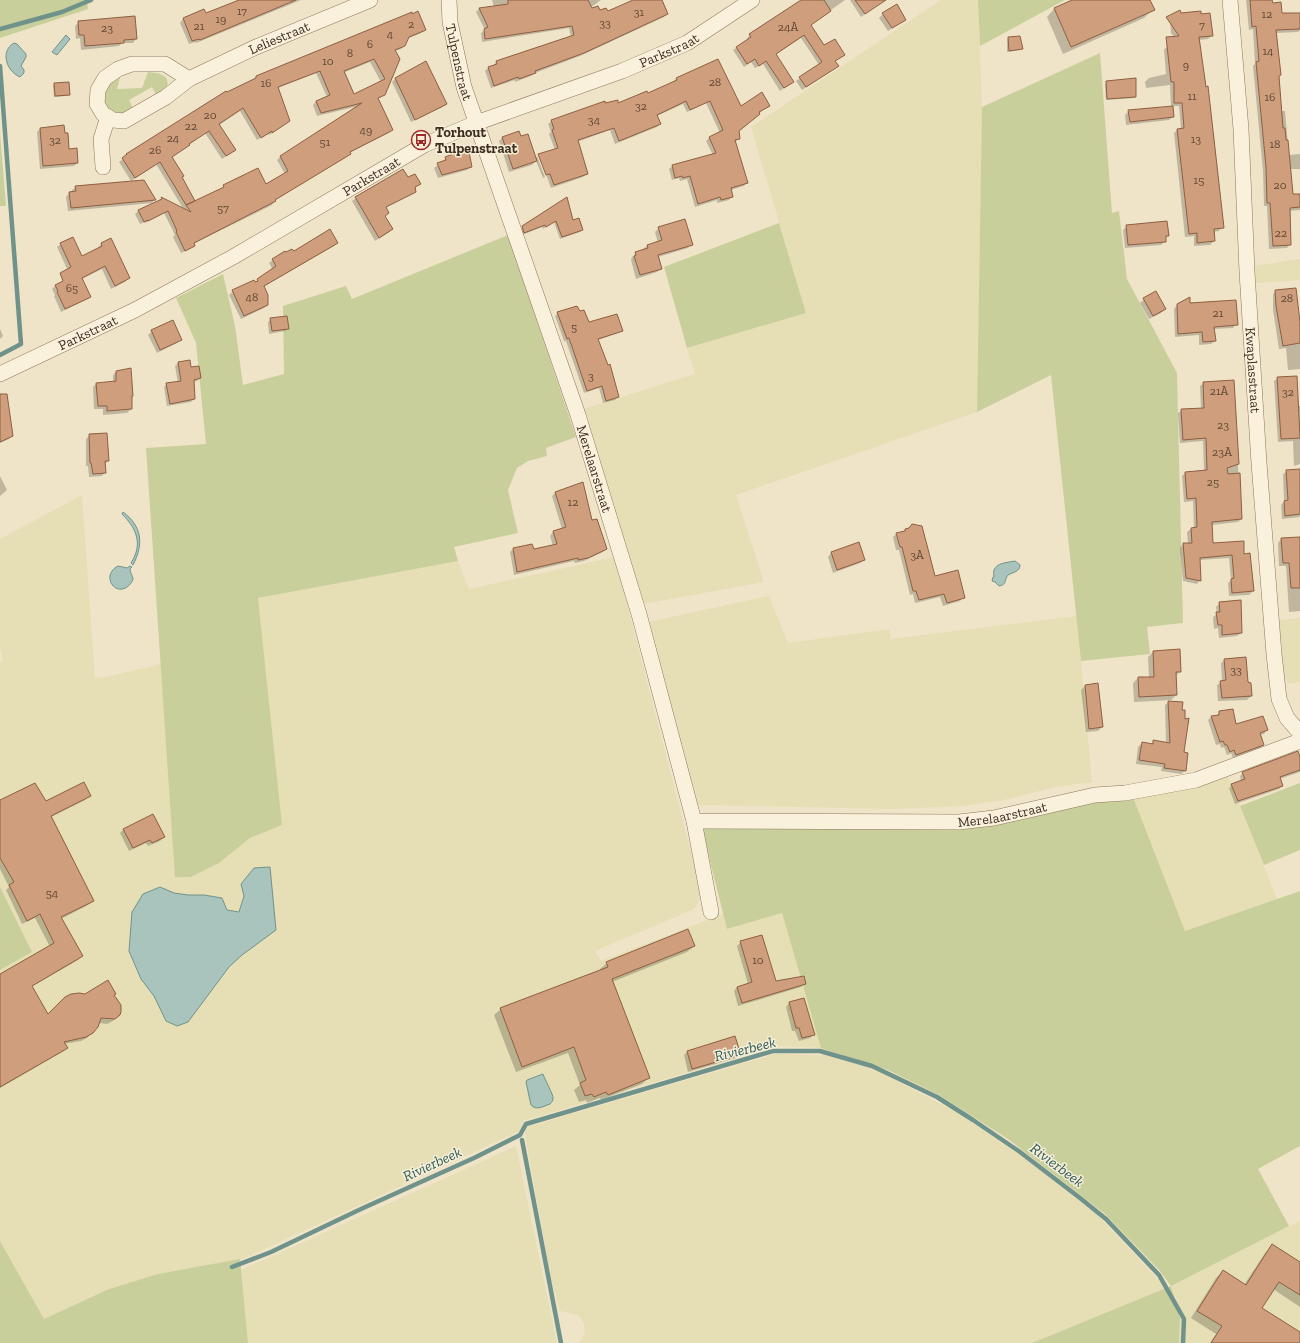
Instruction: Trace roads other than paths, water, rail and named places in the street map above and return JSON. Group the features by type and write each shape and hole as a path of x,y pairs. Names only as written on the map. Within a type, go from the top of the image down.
{"street":[{"name":"Leliestraat","path":"108,117 113,120 124,121 166,97 189,79 256,47 370,0"},
{"name":"Tulpenstraat","path":"450,0 450,22 464,87 476,123"},
{"name":"Parkstraat","path":"0,374 134,310 233,256 424,145 476,123 622,71 687,43 752,0"},
{"name":"Kwaplasstraat","path":"1230,0 1241,129 1259,463 1278,699 1287,718 1300,733"},
{"path":"103,167 101,139 108,117 103,114 97,104 98,90 105,78 118,69 132,64 165,64 189,79"},
{"name":"Merelaarstraat","path":"476,123 578,415 639,614 694,820 711,912"},
{"name":"Merelaarstraat","path":"694,820 959,822 994,818 1095,795 1125,793 1196,780 1300,741"}],"water":[{"path":"66,35 70,39 57,55 52,52"},
{"path":"14,43 17,44 26,54 21,66 24,73 20,77 11,70 6,61 7,51"},
{"path":"123,512 134,523 139,536 139,550 133,565 131,563 137,549 137,537 135,531 122,514"},
{"path":"1015,561 1020,565 1019,569 1008,575 1003,585 999,586 992,581 997,566 1003,563"},
{"path":"118,566 127,568 130,566 132,567 130,572 133,580 128,586 122,589 114,587 110,579 110,574"},
{"path":"270,867 276,930 242,955 229,967 188,1022 177,1026 166,1021 154,996 141,979 129,951 132,912 143,894 160,887 174,893 222,898 227,910 239,912 244,896 241,884 254,868"},
{"path":"543,1074 552,1094 553,1100 550,1104 540,1108 535,1108 531,1105 526,1082 527,1080"}],"waterway":[{"name":"Rivierbeek","path":"0,29 62,12 91,0"},
{"name":"Rivierbeek","path":"0,66 21,344 0,355"},
{"name":"Rivierbeek","path":"232,1267 271,1252 361,1209 474,1158 520,1135 526,1124 773,1051 820,1051 872,1066 937,1097 1020,1152 1080,1198 1106,1219 1159,1275 1184,1319 1183,1343"},
{"path":"522,1140 561,1343"}],"place":[{"name":"Torhout Tulpenstraat","path":"421,140"}]}
